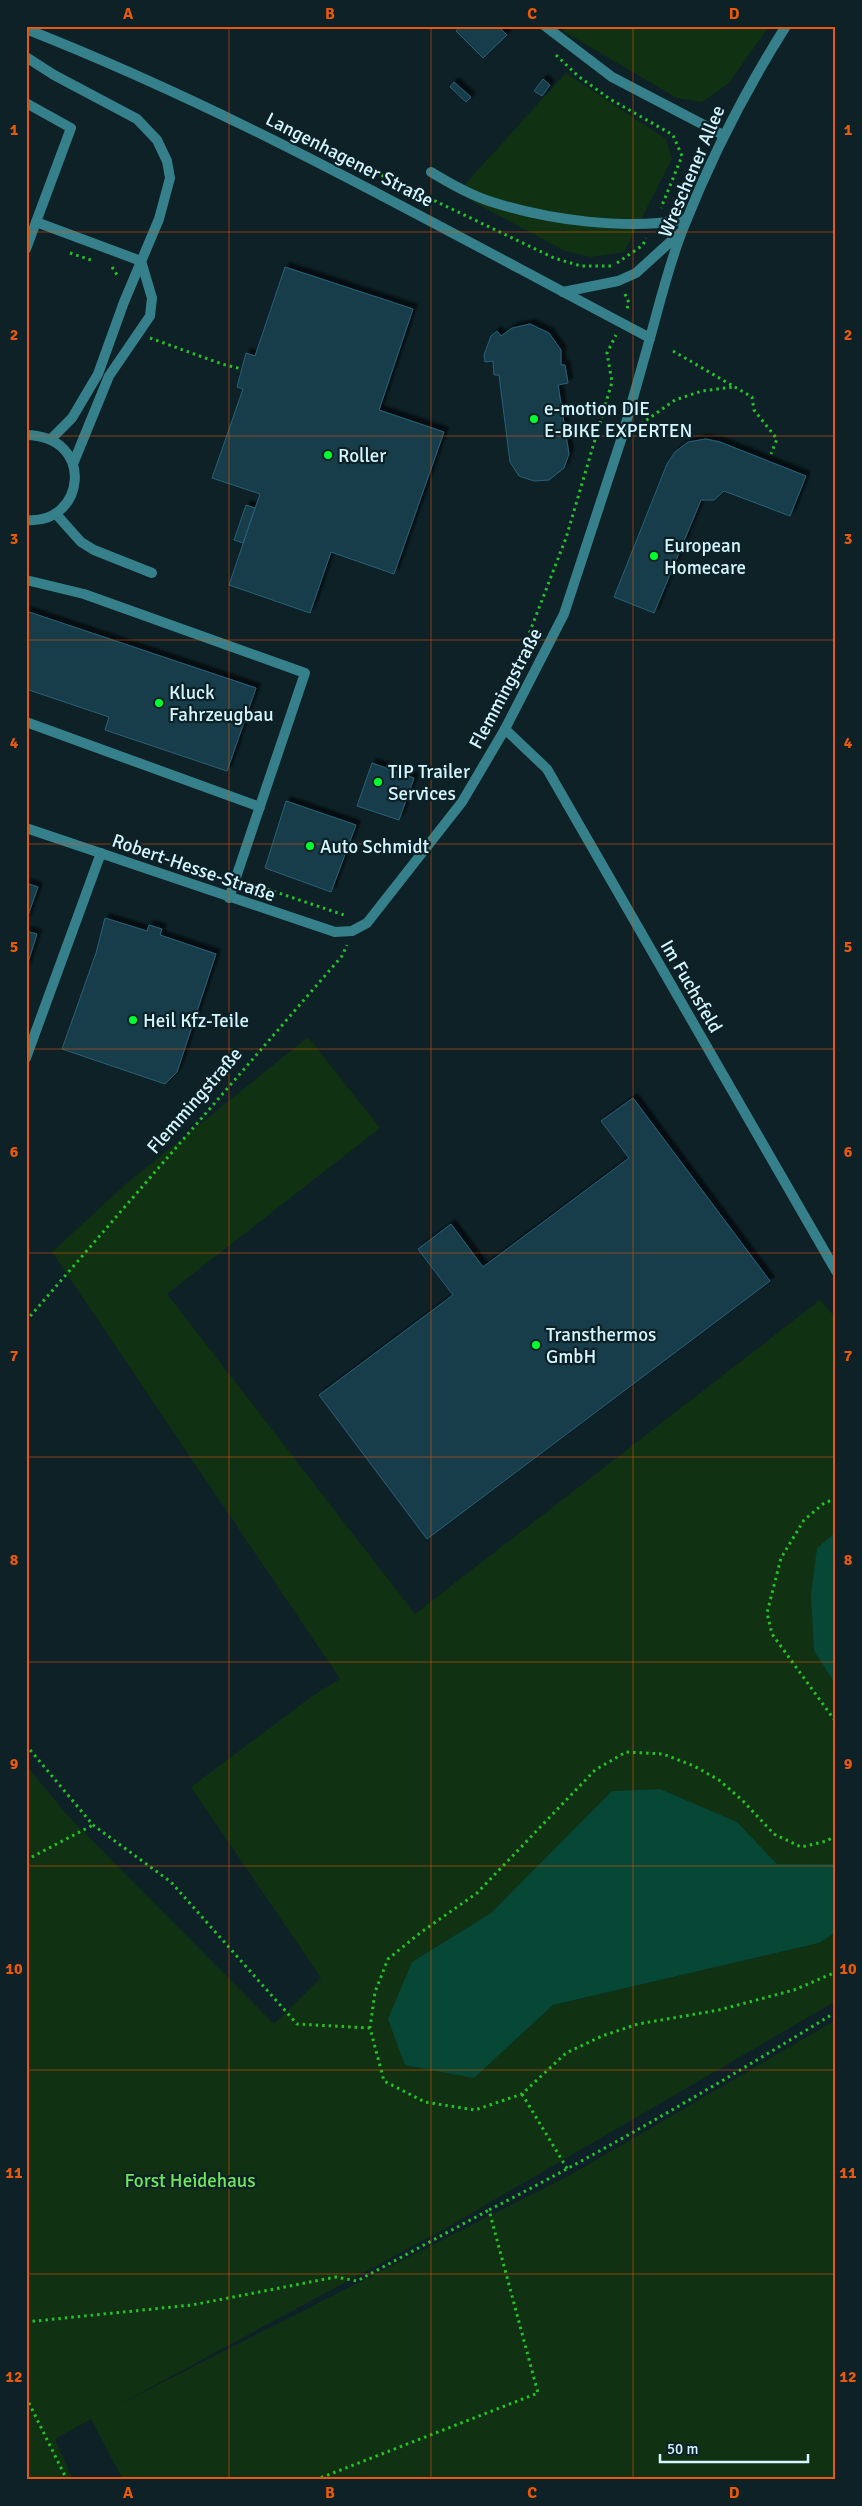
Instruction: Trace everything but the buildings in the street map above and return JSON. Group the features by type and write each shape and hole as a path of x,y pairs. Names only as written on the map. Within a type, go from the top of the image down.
{"street":[{"path":"544,26 612,77 723,135"},
{"name":"Wreschener Allee","path":"650,338 682,230 723,135 754,77 786,26"},
{"name":"Langenhagener Straße","path":"26,29 126,69 254,129 380,193 650,338"},
{"path":"26,57 54,75 138,119 156,140 166,161 170,178 159,219 98,374 72,418 52,438"},
{"path":"26,103 71,128 26,249"},
{"path":"431,172 456,187 489,201 522,210 606,223 653,224 687,219"},
{"path":"36,222 141,261"},
{"path":"563,292 618,282 648,264 682,230"},
{"path":"73,464 108,376 150,316 152,298 141,261"},
{"name":"Flemmingstraße","path":"352,931 367,923 462,802 505,729 564,614 622,437 650,338"},
{"path":"26,435 42,435 52,438 64,448 73,464 75,479 72,494 56,514 35,521 26,520"},
{"path":"56,514 81,542 94,550 152,573"},
{"path":"26,580 84,594 305,673 229,898"},
{"path":"26,722 260,807"},
{"name":"Im Fuchsfeld","path":"505,729 547,769 836,1271"},
{"name":"Robert-Hesse-Straße","path":"26,828 229,898 335,932 352,931"},
{"path":"26,1058 100,853"}],"path":[{"path":"395,183 554,258 580,266 614,266 642,245 671,188 682,156 673,135 610,99 578,76 546,45 553,34"},
{"path":"485,731 527,639 566,538 612,382 607,353 629,303 618,282 614,266"},
{"path":"673,351 752,397 754,410 777,439 771,454"},
{"path":"622,437 675,400 702,392 734,387"},
{"path":"236,879 349,916"},
{"name":"Flemmingstraße","path":"26,1321 342,956 352,931"},
{"path":"836,1498 822,1504 804,1520 781,1558 767,1613 772,1634 836,1722"},
{"path":"26,1745 93,1825 171,1882 297,2024 370,2028"},
{"path":"836,1834 828,1841 801,1847 774,1834 742,1800 719,1780 694,1766 663,1754 626,1752 595,1770 477,1893 420,1933 388,1959 375,1992 370,2028 384,2081 425,2102 475,2110 522,2094 566,2053 602,2036 638,2024 719,2010 785,1992 836,1972"},
{"path":"26,1860 93,1825"},
{"path":"26,2322 192,2305 336,2277 357,2281 568,2170 709,2090 836,2012"},
{"path":"522,2094 568,2170"},
{"path":"315,2480 538,2393 489,2210"},
{"path":"26,2397 67,2480"}],"green space":[{"path":"567,26 769,26 729,83 702,102 677,98 563,31"},
{"path":"566,73 666,139 672,159 624,252 591,257 565,251 457,193"},
{"name":"Forst Heidehaus","path":"308,1037 380,1128 167,1294 415,1614 820,1300 836,1318 836,1532 817,1548 814,1651 836,1685 836,1864 777,1864 737,1822 660,1789 612,1791 491,1913 412,1962 474,2078 553,2005 819,1943 836,1932 836,2001 446,2228 118,2405 572,2174 836,2020 836,2480 123,2480 91,2419 55,2439 73,2480 26,2480 26,1765 68,1816 274,2024 321,1978 191,1787 311,1697 340,1679 52,1252 127,1183"}],"shaded area":[{"path":"836,1532 836,1685 814,1651 811,1595 817,1548"},
{"path":"660,1789 737,1822 777,1864 836,1864 836,1932 819,1943 553,2005 474,2078 405,2065 388,2019 412,1962 491,1913 612,1791"}],"place":[{"name":"e-motion DIE E-BIKE EXPERTEN","path":"534,419"},
{"name":"Roller","path":"328,455"},
{"name":"European Homecare","path":"654,556"},
{"name":"Kluck Fahrzeugbau","path":"159,703"},
{"name":"TIP Trailer Services","path":"378,782"},
{"name":"Auto Schmidt","path":"310,846"},
{"name":"Heil Kfz-Teile","path":"133,1020"},
{"name":"Transthermos GmbH","path":"536,1345"}]}
